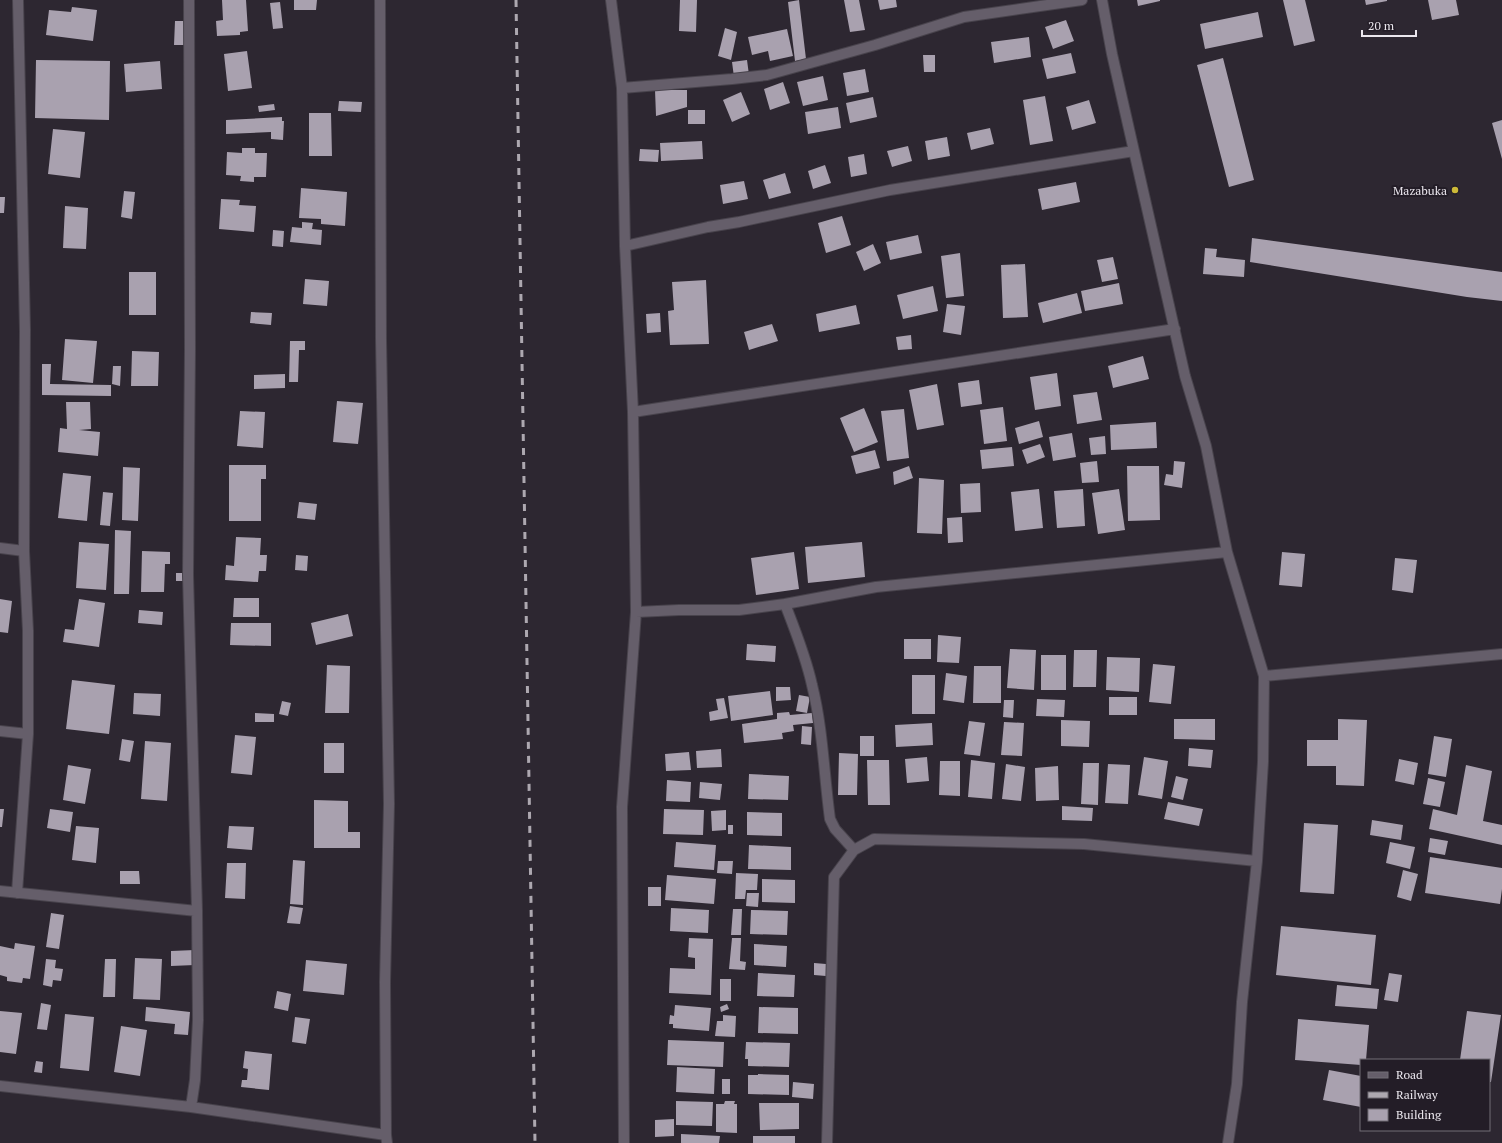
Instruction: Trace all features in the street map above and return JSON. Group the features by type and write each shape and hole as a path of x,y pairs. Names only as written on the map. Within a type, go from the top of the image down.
{"street":[{"path":"17,893 28,734 28,631 24,551 25,330 18,0"},
{"path":"189,0 190,349 188,575 197,912 198,1020 195,1080 191,1107"},
{"path":"0,1086 191,1107 387,1139 386,982 389,804 381,339 380,0"},
{"path":"612,0 622,88 625,246 633,412 636,612 622,808 624,1143"},
{"path":"622,88 767,75 875,45 964,17 1082,0"},
{"path":"1102,0 1112,54 1185,376 1206,446 1227,552 1264,676 1264,762 1257,860 1242,1002 1237,1084 1228,1143"},
{"path":"625,246 890,190 1134,151"},
{"path":"633,412 1175,329"},
{"path":"0,548 24,551"},
{"path":"636,612 739,610 785,604 876,587 1227,552"},
{"path":"785,604 812,684 817,712 830,819 835,830 854,850"},
{"path":"1264,676 1502,654"},
{"path":"0,731 28,734"},
{"path":"826,1143 834,877 854,850 874,839 1076,844 1257,860"},
{"path":"0,891 197,912"}],"building":[{"path":"222,0 246,0 248,31 240,32 240,35 217,36 216,21 223,20"},
{"path":"294,0 317,0 316,10 294,10"},
{"path":"680,0 697,0 696,32 679,31"},
{"path":"799,0 806,59 795,61 788,2"},
{"path":"844,0 859,0 865,30 850,32"},
{"path":"878,0 896,0 897,7 880,10"},
{"path":"1137,0 1160,0 1160,1 1138,6"},
{"path":"1283,0 1305,0 1315,41 1294,46"},
{"path":"1365,0 1387,0 1387,1 1366,5"},
{"path":"1428,0 1456,0 1459,15 1432,20"},
{"path":"280,2 283,28 273,29 270,3"},
{"path":"72,7 97,10 93,41 46,35 49,10 71,12"},
{"path":"1258,12 1263,37 1205,49 1200,24"},
{"path":"1066,20 1074,41 1053,49 1045,27"},
{"path":"175,21 185,21 184,45 174,45"},
{"path":"725,28 737,32 731,60 718,56"},
{"path":"787,29 793,56 770,61 768,51 752,55 748,37"},
{"path":"1029,37 1031,57 994,63 991,42"},
{"path":"247,51 252,88 228,91 224,54"},
{"path":"1071,53 1076,73 1047,79 1042,59"},
{"path":"923,55 935,55 935,72 924,72"},
{"path":"1223,58 1254,180 1229,187 1197,65"},
{"path":"36,60 110,61 109,120 35,118"},
{"path":"747,60 749,75 734,77 732,62"},
{"path":"160,61 162,89 126,92 124,64"},
{"path":"865,69 869,92 847,96 843,73"},
{"path":"823,76 828,100 803,106 797,82"},
{"path":"783,82 790,103 770,110 764,89"},
{"path":"655,90 687,90 687,107 656,116"},
{"path":"741,92 750,114 732,122 723,100"},
{"path":"1045,96 1053,141 1030,145 1023,100"},
{"path":"873,97 877,117 850,123 846,103"},
{"path":"1089,100 1096,123 1072,130 1066,107"},
{"path":"339,101 362,102 361,112 338,111"},
{"path":"274,104 275,110 259,112 258,106"},
{"path":"838,107 841,128 808,134 805,112"},
{"path":"688,110 705,110 705,124 688,124"},
{"path":"309,113 331,113 332,156 309,156"},
{"path":"282,117 282,121 284,121 283,140 271,139 271,132 226,134 226,120"},
{"path":"1502,120 1502,159 1492,123"},
{"path":"990,128 994,144 971,150 967,133"},
{"path":"53,129 85,132 80,178 48,174"},
{"path":"947,137 950,156 928,160 925,141"},
{"path":"702,141 703,159 661,161 660,143"},
{"path":"908,146 912,161 892,167 887,151"},
{"path":"242,148 255,148 255,153 267,153 266,177 254,177 254,182 240,181 241,176 226,175 227,152 242,153"},
{"path":"640,149 659,150 658,162 639,161"},
{"path":"864,154 867,174 851,177 848,157"},
{"path":"825,165 831,183 813,189 808,171"},
{"path":"785,173 791,193 769,199 763,180"},
{"path":"744,181 748,199 723,204 720,185"},
{"path":"1076,182 1080,202 1042,210 1038,189"},
{"path":"301,188 347,192 345,226 321,224 321,219 299,218"},
{"path":"124,191 135,192 132,219 121,217"},
{"path":"0,197 5,197 4,213 0,213"},
{"path":"221,199 240,200 239,205 256,206 254,232 219,229"},
{"path":"65,206 88,208 86,249 63,248"},
{"path":"842,216 851,245 826,253 818,223"},
{"path":"302,222 313,223 312,229 322,230 321,245 290,242 292,227 302,228"},
{"path":"273,230 284,231 283,247 272,246"},
{"path":"918,235 922,253 890,260 886,242"},
{"path":"1252,238 1502,272 1502,301 1467,297 1250,262"},
{"path":"873,244 881,263 864,271 856,252"},
{"path":"1205,248 1217,249 1216,257 1245,260 1244,277 1203,274"},
{"path":"960,253 964,296 946,298 941,256"},
{"path":"1113,257 1118,279 1102,282 1097,260"},
{"path":"1025,264 1028,317 1003,318 1001,265"},
{"path":"129,272 156,272 156,315 129,315"},
{"path":"305,279 329,281 327,306 303,304"},
{"path":"706,280 709,344 670,345 668,311 674,310 672,282"},
{"path":"1119,283 1123,304 1085,311 1081,291"},
{"path":"933,286 938,311 903,319 897,295"},
{"path":"1077,293 1082,313 1043,323 1038,303"},
{"path":"947,304 965,306 961,335 943,332"},
{"path":"856,305 860,324 819,332 816,314"},
{"path":"251,312 272,313 271,325 250,323"},
{"path":"660,313 661,332 647,333 646,314"},
{"path":"772,324 778,341 749,350 744,332"},
{"path":"911,335 912,349 898,350 896,337"},
{"path":"65,339 97,341 93,383 62,380"},
{"path":"290,341 305,341 305,350 299,350 298,382 289,382"},
{"path":"132,351 159,352 158,386 131,386"},
{"path":"1143,356 1149,379 1113,388 1108,366"},
{"path":"42,364 51,364 50,384 111,385 111,396 42,395"},
{"path":"113,366 121,366 120,386 112,384"},
{"path":"1057,373 1061,406 1035,410 1030,377"},
{"path":"285,374 285,388 254,389 254,375"},
{"path":"979,380 982,404 961,407 958,383"},
{"path":"937,384 944,425 917,430 909,390"},
{"path":"1097,392 1102,420 1077,424 1073,395"},
{"path":"337,401 363,403 358,444 333,442"},
{"path":"66,402 90,402 91,429 79,430 100,432 98,456 58,452 60,428 67,429"},
{"path":"1003,407 1007,441 984,444 980,410"},
{"path":"864,408 878,442 854,452 840,418"},
{"path":"904,409 909,458 887,461 881,411"},
{"path":"240,411 265,412 263,448 237,446"},
{"path":"1039,421 1043,437 1019,444 1015,428"},
{"path":"1156,422 1157,448 1111,450 1110,425"},
{"path":"1072,433 1076,457 1053,461 1049,437"},
{"path":"1105,436 1106,454 1091,455 1089,438"},
{"path":"1040,444 1045,457 1027,464 1022,450"},
{"path":"1012,447 1014,466 982,469 980,450"},
{"path":"875,450 880,468 856,474 851,456"},
{"path":"1097,461 1099,482 1082,483 1080,463"},
{"path":"1174,461 1185,462 1182,488 1164,485 1166,474 1173,475"},
{"path":"229,465 266,465 266,479 261,479 261,521 229,521"},
{"path":"909,466 913,478 894,485 893,472"},
{"path":"1127,466 1159,466 1160,520 1128,521"},
{"path":"123,467 140,468 138,521 122,520"},
{"path":"63,473 91,476 87,521 58,518"},
{"path":"919,478 944,480 942,534 917,533"},
{"path":"980,483 981,512 961,513 960,484"},
{"path":"1039,489 1043,528 1015,531 1011,492"},
{"path":"1083,489 1085,526 1057,528 1054,491"},
{"path":"1119,489 1125,530 1098,534 1092,493"},
{"path":"103,492 113,493 110,526 100,525"},
{"path":"299,502 317,504 315,520 297,518"},
{"path":"962,517 963,542 948,543 947,518"},
{"path":"115,530 131,531 129,594 114,594"},
{"path":"236,537 261,538 260,555 267,555 266,571 259,571 258,582 225,580 226,565 234,566"},
{"path":"79,542 109,544 106,590 76,588"},
{"path":"862,542 865,577 808,583 805,547"},
{"path":"142,551 170,552 170,564 165,564 164,592 141,592"},
{"path":"794,552 799,589 756,595 751,558"},
{"path":"1282,552 1305,554 1302,587 1279,585"},
{"path":"296,555 308,556 307,571 295,570"},
{"path":"1395,558 1417,560 1413,593 1392,590"},
{"path":"176,573 182,573 183,581 176,581"},
{"path":"234,598 259,598 259,617 233,617"},
{"path":"0,599 12,601 8,633 0,632"},
{"path":"79,599 105,603 99,647 63,642 65,629 74,630"},
{"path":"139,610 163,612 162,625 138,623"},
{"path":"348,614 353,636 316,645 311,623"},
{"path":"231,623 271,623 271,646 230,645"},
{"path":"938,635 961,637 959,663 937,662"},
{"path":"904,639 931,639 931,659 904,659"},
{"path":"747,644 776,646 775,662 746,660"},
{"path":"1010,649 1036,650 1034,690 1007,688"},
{"path":"1074,650 1097,650 1096,687 1073,687"},
{"path":"1041,655 1066,655 1066,690 1041,690"},
{"path":"1107,657 1140,658 1139,692 1106,690"},
{"path":"1153,664 1175,666 1171,704 1149,702"},
{"path":"327,665 350,666 349,713 325,713"},
{"path":"974,666 1001,666 1001,703 973,703"},
{"path":"946,673 967,676 964,703 943,700"},
{"path":"912,675 935,675 935,714 912,714"},
{"path":"72,680 115,685 109,734 66,729"},
{"path":"776,687 790,687 791,700 776,701"},
{"path":"770,691 773,715 731,721 728,696"},
{"path":"134,693 161,694 160,716 133,714"},
{"path":"799,695 810,697 807,713 796,711"},
{"path":"1109,697 1137,697 1137,715 1109,715"},
{"path":"724,698 728,718 710,721 709,712 718,710 716,699"},
{"path":"1037,699 1065,700 1064,717 1036,716"},
{"path":"1004,700 1014,700 1013,718 1003,717"},
{"path":"282,701 291,703 288,716 279,714"},
{"path":"789,712 790,715 812,713 813,723 793,725 794,731 782,733 783,739 744,743 742,724 777,719 777,713"},
{"path":"255,713 274,714 274,722 255,722"},
{"path":"1174,719 1215,719 1215,740 1174,739"},
{"path":"1338,719 1367,720 1364,786 1336,785 1336,766 1307,766 1307,740 1338,740"},
{"path":"1061,720 1090,721 1089,747 1061,746"},
{"path":"969,721 985,723 980,756 964,754"},
{"path":"1004,722 1024,723 1022,756 1001,755"},
{"path":"932,723 933,745 896,747 895,725"},
{"path":"802,726 812,727 811,745 801,744"},
{"path":"235,735 256,737 252,775 231,773"},
{"path":"860,736 874,736 874,756 860,756"},
{"path":"1434,736 1452,739 1446,777 1428,774"},
{"path":"122,739 134,741 130,762 119,760"},
{"path":"145,741 171,743 167,801 141,799"},
{"path":"324,743 344,743 344,773 324,773"},
{"path":"1189,748 1213,750 1211,768 1188,766"},
{"path":"721,749 722,767 697,768 696,751"},
{"path":"689,752 691,770 666,771 665,754"},
{"path":"839,753 858,754 857,795 838,795"},
{"path":"927,757 929,781 907,783 905,759"},
{"path":"1144,757 1168,761 1162,799 1138,795"},
{"path":"1399,759 1418,763 1414,785 1395,781"},
{"path":"867,760 889,760 890,805 868,805"},
{"path":"971,760 995,763 992,799 968,797"},
{"path":"940,761 960,761 960,796 939,795"},
{"path":"1083,763 1099,763 1098,805 1081,804"},
{"path":"1006,764 1025,767 1021,801 1002,799"},
{"path":"1108,764 1130,765 1128,804 1105,803"},
{"path":"68,765 91,769 85,804 63,800"},
{"path":"1466,765 1492,771 1483,821 1502,825 1502,845 1429,829 1433,809 1457,815"},
{"path":"1058,766 1059,800 1036,801 1035,768"},
{"path":"749,774 789,776 788,800 748,799"},
{"path":"1176,776 1188,779 1183,800 1171,797"},
{"path":"1428,778 1445,782 1440,807 1423,804"},
{"path":"667,780 691,782 690,802 666,801"},
{"path":"700,782 722,784 720,800 699,798"},
{"path":"314,800 348,801 348,832 360,832 360,848 314,848"},
{"path":"1168,802 1203,809 1199,826 1164,819"},
{"path":"1062,806 1093,808 1092,821 1062,820"},
{"path":"0,809 4,809 2,827 0,827"},
{"path":"50,809 73,812 70,832 47,828"},
{"path":"664,809 704,810 703,835 663,834"},
{"path":"726,810 726,830 712,831 711,811"},
{"path":"747,812 782,813 782,836 747,835"},
{"path":"1372,820 1403,825 1401,840 1370,835"},
{"path":"1304,823 1338,825 1334,894 1300,892"},
{"path":"728,825 733,825 733,834 728,834"},
{"path":"76,826 99,828 96,863 72,860"},
{"path":"229,826 254,827 252,850 227,848"},
{"path":"1430,838 1448,841 1445,855 1428,852"},
{"path":"676,842 716,845 714,870 674,867"},
{"path":"1390,842 1415,847 1410,869 1386,863"},
{"path":"749,845 791,847 791,870 748,869"},
{"path":"1430,857 1502,868 1500,904 1425,893"},
{"path":"293,860 305,861 303,905 290,904"},
{"path":"718,861 733,861 732,874 717,873"},
{"path":"227,863 246,863 245,899 225,898"},
{"path":"1403,870 1418,874 1411,901 1397,897"},
{"path":"120,871 139,871 140,884 120,884"},
{"path":"736,873 758,874 757,890 746,890 745,899 735,899"},
{"path":"667,875 716,879 714,904 665,900"},
{"path":"762,879 795,880 795,903 762,902"},
{"path":"648,887 661,887 661,906 648,906"},
{"path":"747,893 759,893 758,907 746,906"},
{"path":"290,906 303,908 300,924 287,923"},
{"path":"671,908 709,910 708,933 670,931"},
{"path":"733,909 742,909 741,935 731,935"},
{"path":"751,910 788,911 787,935 750,934"},
{"path":"51,913 64,915 59,949 46,947"},
{"path":"1281,926 1376,935 1371,985 1276,975"},
{"path":"689,938 713,939 711,995 669,993 670,968 695,969 695,958 688,957"},
{"path":"732,938 741,938 740,961 746,962 745,970 729,969"},
{"path":"15,943 35,946 30,979 23,978 22,983 7,981 7,977 0,975 0,946 14,949"},
{"path":"754,944 787,946 786,967 754,965"},
{"path":"195,950 195,965 171,966 171,951"},
{"path":"135,958 162,959 160,1000 133,999"},
{"path":"46,959 56,960 55,968 63,969 61,981 53,980 52,987 43,985"},
{"path":"105,959 116,959 115,997 103,997"},
{"path":"306,960 347,964 344,995 303,991"},
{"path":"814,963 826,964 826,976 814,975"},
{"path":"758,973 795,975 794,997 757,996"},
{"path":"1389,973 1402,975 1398,1002 1384,1000"},
{"path":"720,979 731,979 731,1001 720,1001"},
{"path":"1337,985 1379,989 1377,1009 1335,1006"},
{"path":"277,991 291,994 288,1011 274,1008"},
{"path":"41,1003 51,1005 47,1030 37,1029"},
{"path":"727,1004 729,1009 721,1012 720,1007"},
{"path":"675,1005 711,1008 709,1031 673,1028 673,1024 669,1024 670,1015 674,1016"},
{"path":"146,1007 190,1012 188,1035 174,1034 175,1024 145,1021"},
{"path":"759,1007 798,1008 798,1034 758,1033"},
{"path":"0,1011 22,1013 16,1054 0,1052"},
{"path":"1467,1011 1501,1015 1491,1082 1490,1059 1460,1059"},
{"path":"65,1014 94,1017 89,1071 60,1068"},
{"path":"723,1015 736,1016 735,1037 715,1036 717,1021 723,1021"},
{"path":"295,1017 310,1019 306,1044 292,1042"},
{"path":"1298,1019 1369,1025 1366,1059 1360,1059 1360,1065 1295,1060"},
{"path":"121,1026 147,1030 140,1076 114,1072"},
{"path":"668,1040 724,1042 723,1067 667,1065"},
{"path":"746,1042 790,1043 789,1067 748,1066 748,1059 745,1059"},
{"path":"245,1051 272,1054 269,1090 241,1087 242,1080 247,1080 248,1069 243,1068"},
{"path":"36,1061 43,1062 42,1073 34,1072"},
{"path":"677,1067 715,1069 714,1094 676,1092"},
{"path":"1329,1070 1360,1076 1360,1107 1323,1100"},
{"path":"748,1075 789,1075 789,1095 748,1094"},
{"path":"722,1079 730,1079 730,1094 722,1094"},
{"path":"793,1082 814,1084 813,1099 792,1097"},
{"path":"676,1101 713,1102 712,1126 676,1125"},
{"path":"725,1101 735,1101 734,1104 737,1104 737,1133 716,1132 716,1104 724,1104"},
{"path":"759,1103 799,1103 799,1129 760,1130"},
{"path":"674,1119 674,1136 655,1137 655,1120"},
{"path":"681,1134 720,1136 719,1143 681,1143"},
{"path":"753,1136 795,1136 795,1143 753,1143"}],"railway":[{"path":"516,0 535,1143"}],"place":[{"name":"Mazabuka","path":"1455,190"}]}
